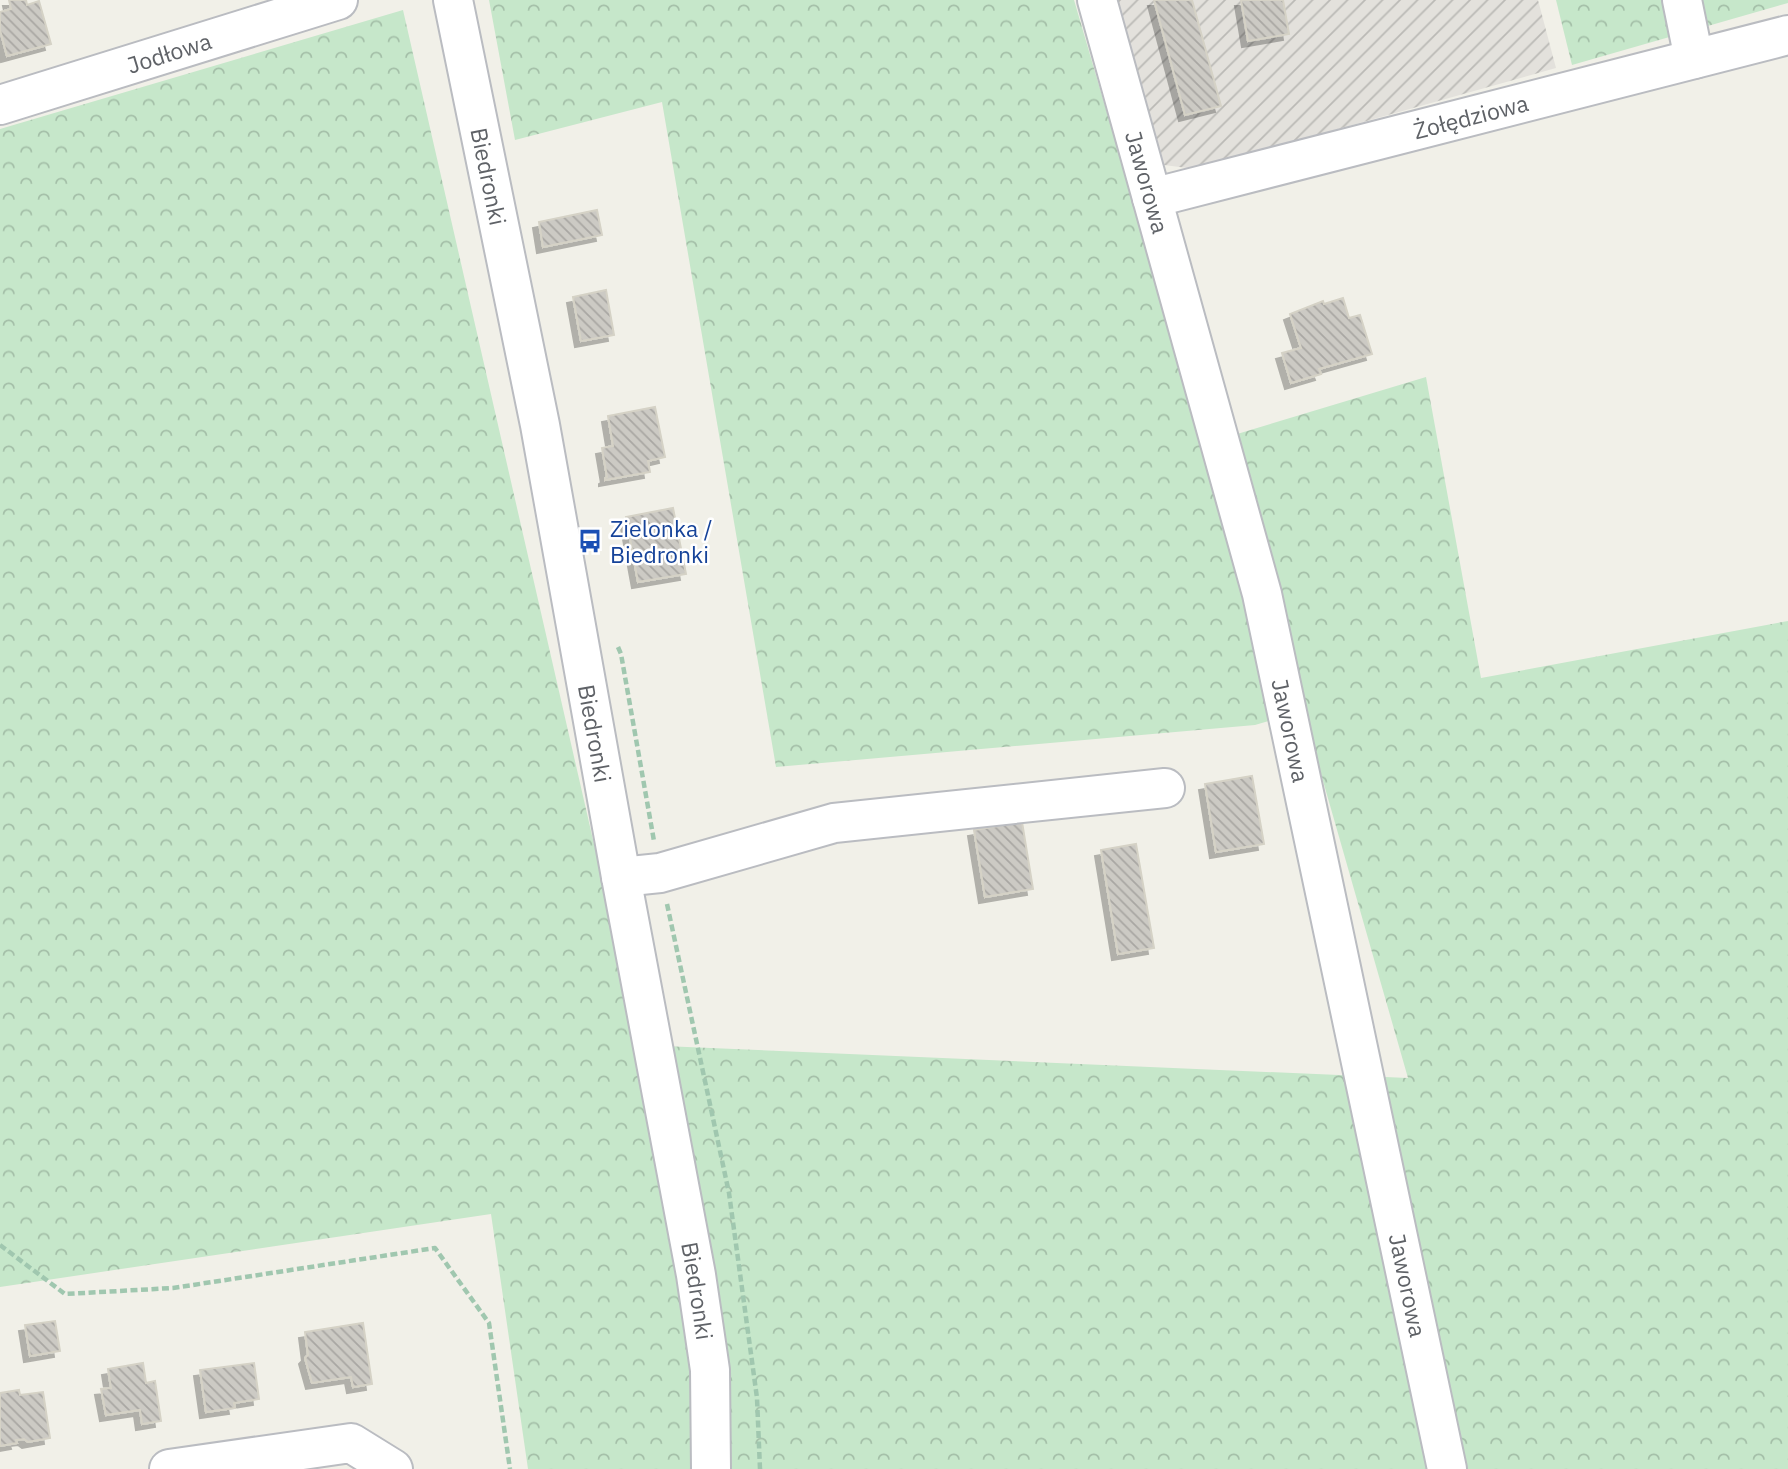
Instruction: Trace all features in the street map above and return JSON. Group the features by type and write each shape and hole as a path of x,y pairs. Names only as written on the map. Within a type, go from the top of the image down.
{"street":[{"name":"Biedronki","path":"453,0 540,425 696,1275 710,1370 711,1469"},
{"name":"Jaworowa","path":"1097,0 1262,593 1447,1469"},
{"path":"1682,0 1694,60"},
{"name":"Jodłowa","path":"0,104 327,1"},
{"name":"Żołędziowa","path":"1152,198 1788,36"},
{"path":"621,877 660,873 834,823 1165,788"},
{"path":"169,1469 351,1443 393,1469"}],"path":[{"path":"0,1245 65,1294 173,1288 435,1248 489,1323 510,1469"}],"shaded area":[{"path":"1118,0 1538,0 1556,68 1195,169 1164,165"}],"green space":[{"path":"489,0 1074,0 1204,444 1426,377 1481,678 1788,621 1788,1469 528,1469 491,1214 0,1287 0,129 403,10 640,1045 1408,1078 1303,711 1255,725 776,767 662,102 515,140"},
{"path":"1556,0 1788,0 1788,3 1572,65"}],"building":[{"path":"9,0 26,0 27,5 39,1 51,44 7,56 0,30 0,12 11,9"},
{"path":"1154,0 1192,0 1221,106 1185,115"},
{"path":"1241,0 1283,0 1289,34 1248,41"},
{"path":"597,210 602,235 543,247 539,222"},
{"path":"606,290 614,335 581,341 573,297"},
{"path":"1343,298 1349,318 1360,315 1372,354 1319,369 1321,374 1291,383 1282,353 1301,348 1290,314 1323,301 1324,304"},
{"path":"655,407 665,457 648,461 650,472 605,480 607,477 602,448 613,446 608,416"},
{"path":"673,508 686,574 638,582 626,517"},
{"path":"1252,776 1264,844 1216,852 1205,784"},
{"path":"1022,822 1033,889 985,897 974,830"},
{"path":"1136,844 1154,948 1118,954 1101,850"},
{"path":"55,1321 60,1351 30,1356 25,1325"},
{"path":"363,1323 372,1384 353,1387 351,1377 312,1383 305,1358 308,1355 305,1332"},
{"path":"143,1363 146,1383 155,1381 161,1421 142,1424 140,1410 106,1415 101,1389 111,1388 108,1369"},
{"path":"254,1363 259,1399 234,1403 235,1408 206,1412 200,1370"},
{"path":"19,1390 20,1395 43,1392 50,1438 28,1442 24,1439 16,1440 17,1443 0,1446 0,1393"}],"place":[{"name":"Zielonka / Biedronki","path":"590,541"}]}
